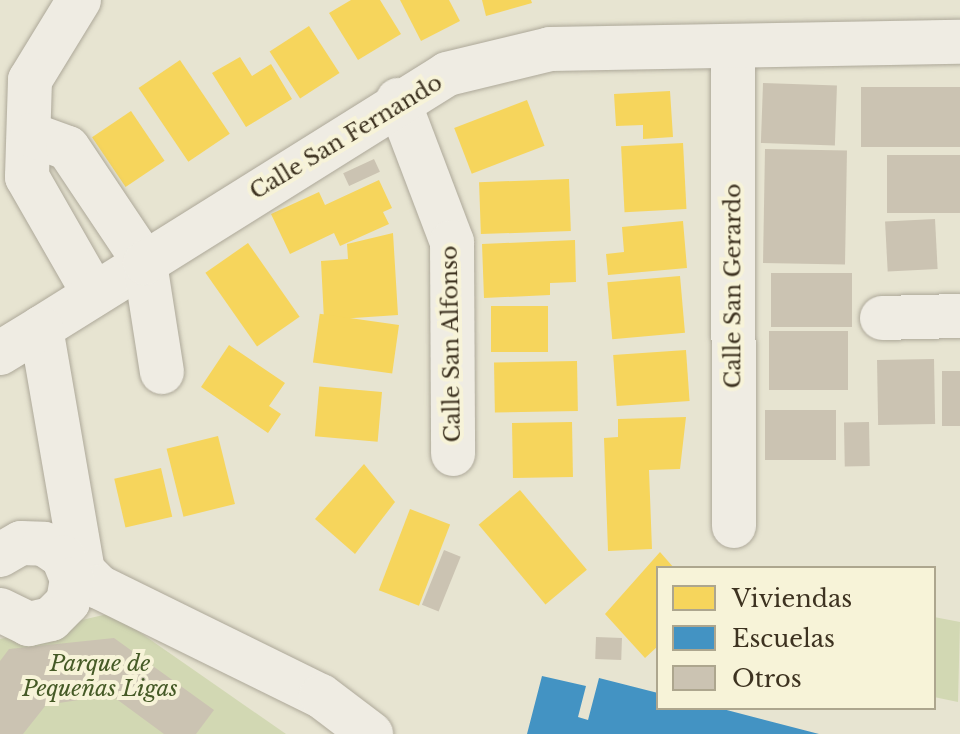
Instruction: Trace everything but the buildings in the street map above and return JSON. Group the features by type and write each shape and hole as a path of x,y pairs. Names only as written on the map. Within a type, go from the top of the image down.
{"street":[{"path":"79,0 30,80 24,101 32,135 27,177 94,294"},
{"name":"Calle San Fernando","path":"0,353 398,100 447,74 519,51 960,42"},
{"name":"Calle San Gerardo","path":"733,47 734,526"},
{"name":"Calle San Alfonso","path":"398,100 452,242 453,454"},
{"path":"32,135 68,148 145,263 162,372"},
{"path":"882,318 960,316"},
{"path":"2,617 29,624 51,619 68,602 77,575 41,328"},
{"path":"0,555 21,543 44,544 63,557 77,575 321,696 371,734"}],"green space":[{"name":"Parque de Pequeñas Ligas","path":"112,613 286,734 0,734 0,639"},
{"path":"936,617 960,622 958,702 936,697"}]}
